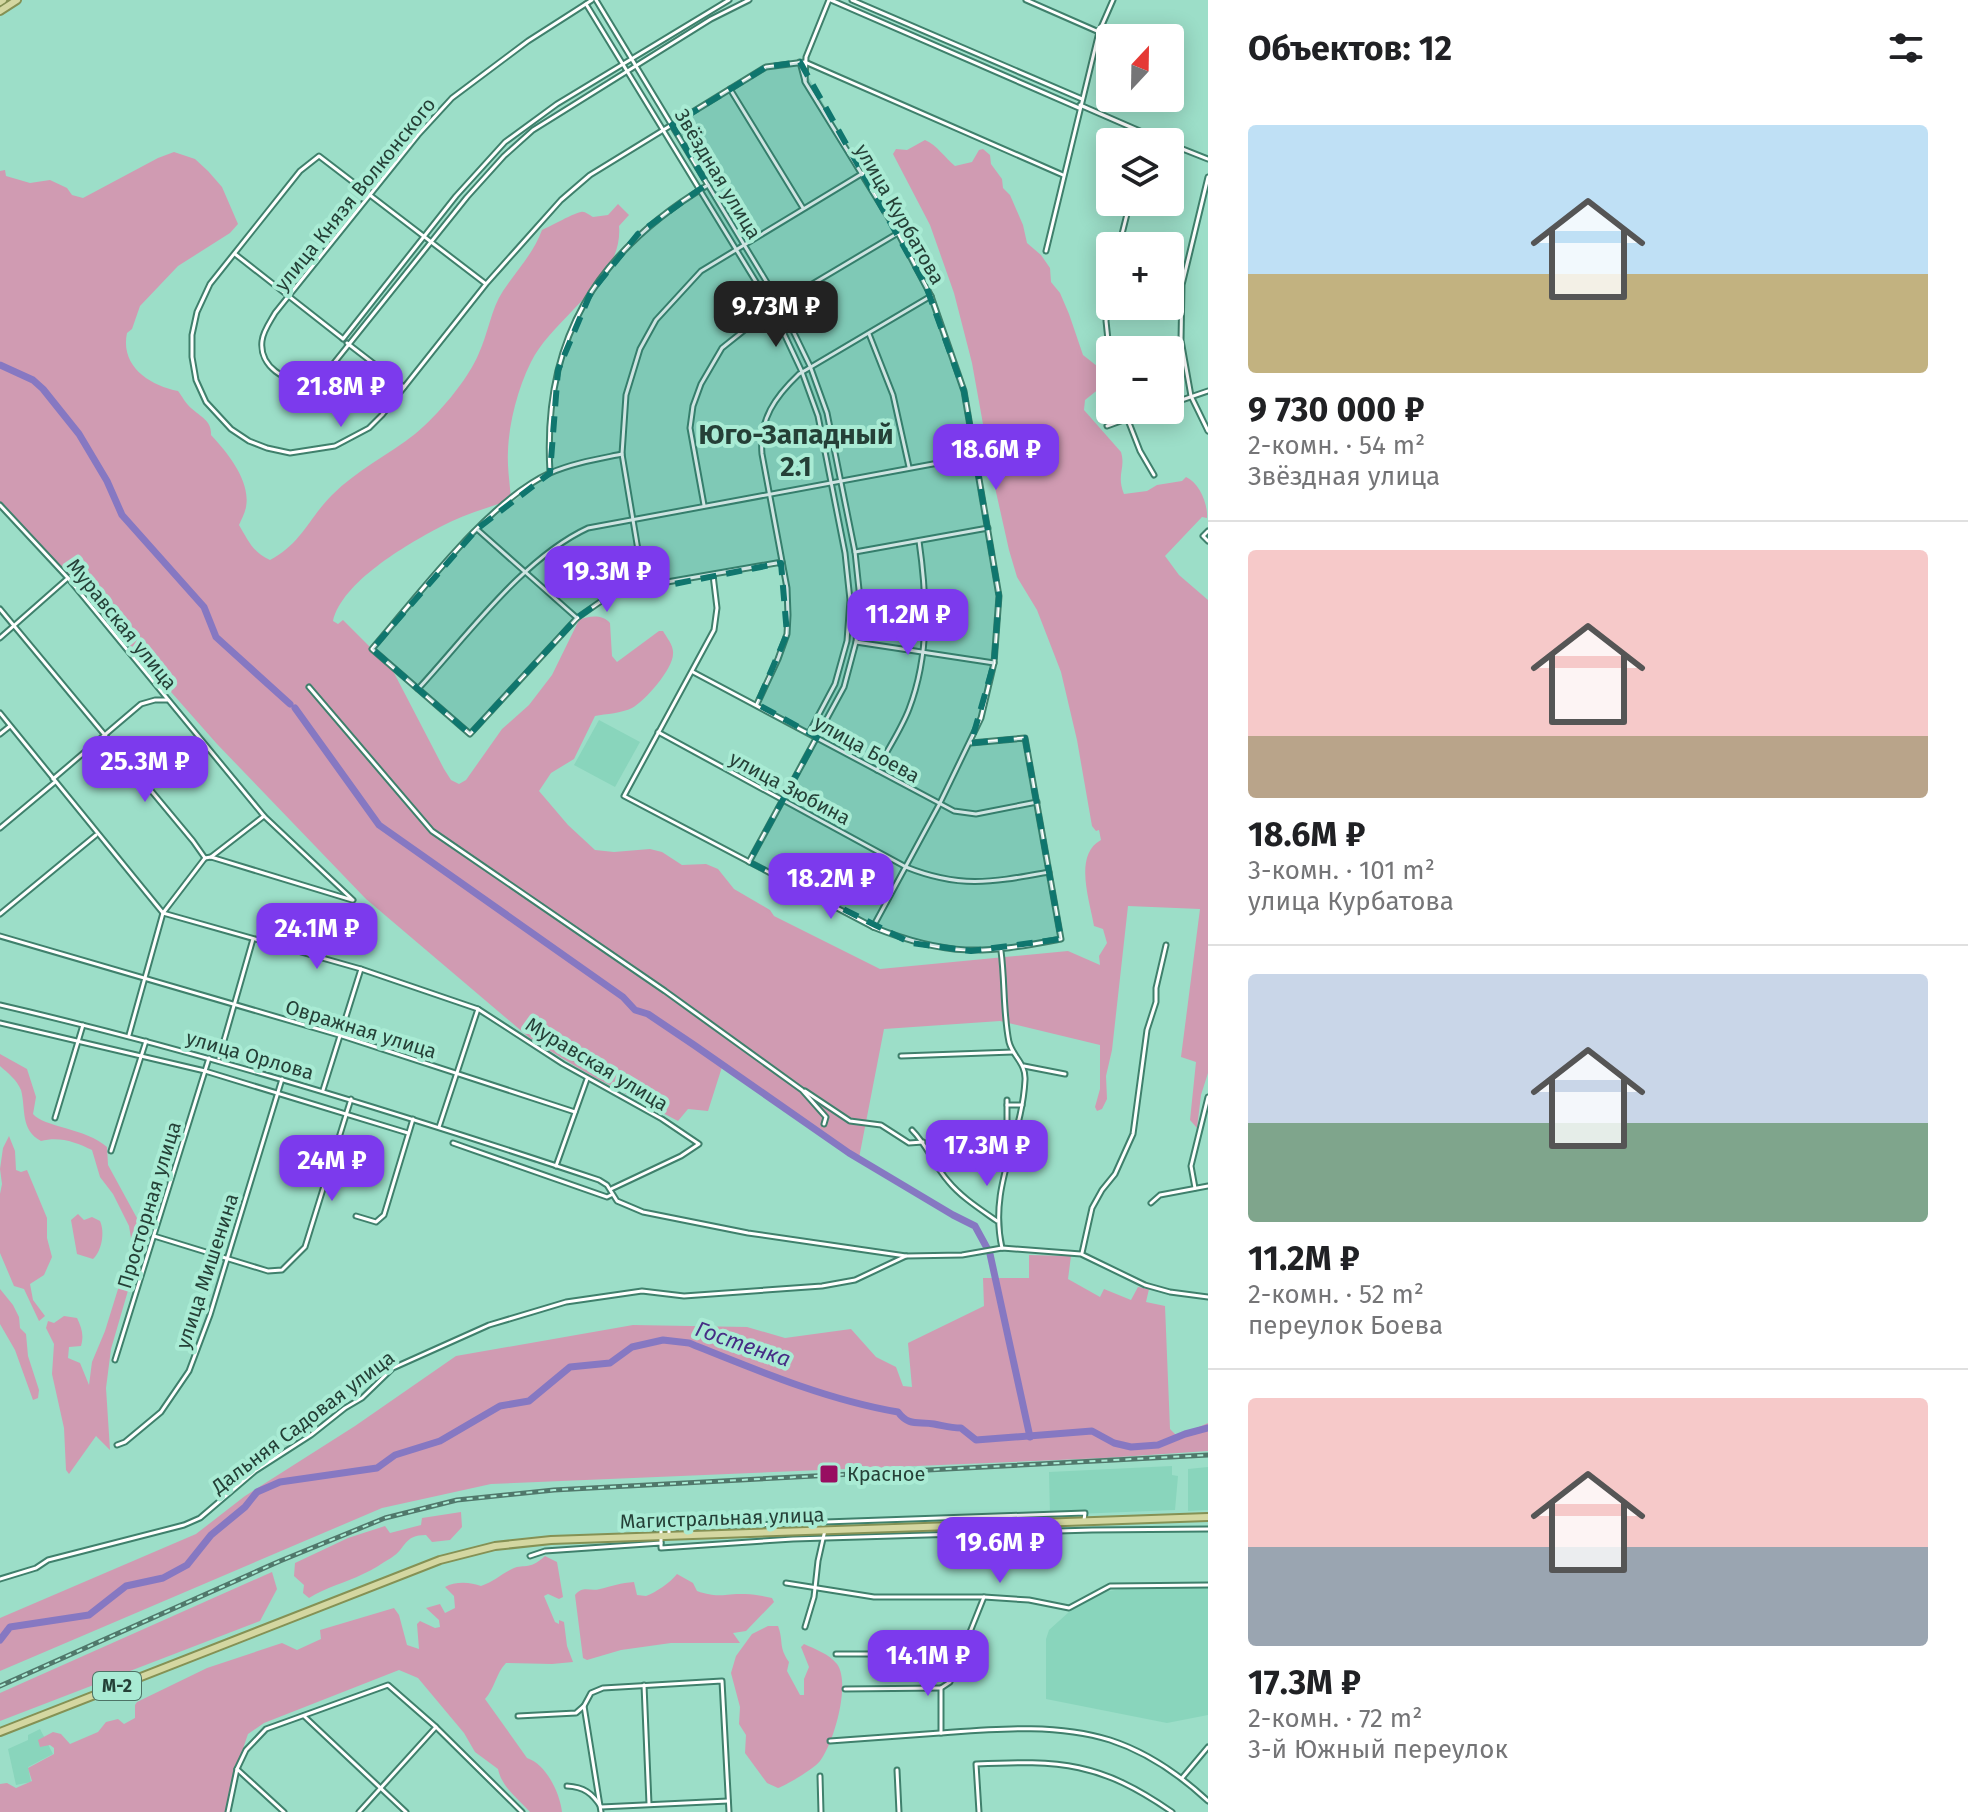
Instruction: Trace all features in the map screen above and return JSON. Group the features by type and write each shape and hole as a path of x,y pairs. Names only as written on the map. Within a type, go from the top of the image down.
{"main road":[{"path":"0,11 17,0"},
{"name":"Магистральная улица","path":"0,1732 399,1576 468,1551 495,1546 669,1532 823,1525 1208,1517"}],"street":[{"name":"улица Князя Волконского","path":"348,344 330,368 318,378 306,381 290,380 277,373 264,358 262,339 275,313 369,194 461,90 528,41 594,0"},
{"name":"Звёздная улица","path":"594,0 780,304 810,366 827,413 855,552 860,599 856,642 844,687 749,862"},
{"path":"343,339 482,165 505,142 531,120 729,0"},
{"path":"348,344 467,197 523,139 636,65 749,0"},
{"path":"830,0 1131,128"},
{"name":"улица Курбатова","path":"830,0 802,62 805,82 863,173 931,296 964,391 999,596 994,663 981,718 939,805 873,927"},
{"path":"852,0 1082,99"},
{"path":"1026,0 1096,31"},
{"path":"1102,24 1113,0"},
{"name":"Звёздная улица","path":"586,4 772,308 802,372 818,416 845,553 850,600 848,636 835,684 809,733"},
{"path":"1046,251 1096,44"},
{"path":"486,284 319,156 300,171 210,284 197,312 192,357 196,380 206,402 231,429 267,448 290,453 318,451 353,439 369,428 486,284 561,200 590,175 766,67 802,62 1063,175"},
{"path":"730,89 803,209"},
{"path":"1184,149 1208,159"},
{"path":"644,586 622,454 622,422 632,370 656,320 701,271 863,173"},
{"path":"1208,177 1182,285 1181,340 1191,396 1208,431"},
{"path":"550,473 550,422 558,370 568,336 591,292 638,234 708,185"},
{"path":"704,505 690,428 693,406 701,384 722,348 772,308 898,233"},
{"path":"234,253 404,387"},
{"path":"757,704 787,634 787,588 762,454 764,420 774,402 810,366 931,296"},
{"path":"869,334 893,395 909,469"},
{"path":"1184,399 1208,391"},
{"path":"1107,426 1112,424"},
{"path":"1129,424 1154,475"},
{"path":"622,454 550,473 531,484 477,529 372,649 470,734 577,618 607,597 644,586 782,562"},
{"path":"418,689 525,571 567,537 604,523 976,456"},
{"name":"Муравская улица","path":"0,505 68,578 264,816 353,900 211,857"},
{"path":"855,552 988,528"},
{"path":"477,529 577,618"},
{"path":"1208,531 1203,536 1208,541"},
{"path":"877,770 909,708 923,653 927,593 919,541"},
{"path":"713,575 717,608 714,630 624,796 873,927 911,943 935,948 1001,951 1061,939 1025,738 971,743"},
{"path":"0,638 68,578"},
{"path":"0,609 205,858"},
{"path":"856,642 994,663"},
{"name":"улица Боева","path":"693,672 954,811 976,814 1037,802"},
{"path":"309,687 432,831 850,1121 881,1125 909,1143 923,1142"},
{"path":"0,828 141,704 167,700"},
{"path":"0,713 163,913"},
{"path":"0,734 10,726"},
{"name":"улица Зюбина","path":"658,732 906,867 934,878 965,883 1049,872"},
{"path":"129,1035 163,913 205,858 211,857 264,816"},
{"path":"0,914 97,834"},
{"name":"Муравская улица","path":"163,913 361,969 478,1009 588,1079 697,1141 699,1146 611,1192"},
{"name":"Овражная улица","path":"0,936 339,1035 575,1112"},
{"path":"218,1060 253,939"},
{"path":"1166,945 1156,988 1156,1002 1147,1030 1133,1134 1115,1174 1092,1208 1081,1254 1145,1285 1208,1297"},
{"path":"1001,951 1008,1036 1013,1052 1024,1066 1065,1074"},
{"path":"323,1090 361,969"},
{"name":"улица Орлова","path":"0,1005 129,1035 323,1090 599,1180 617,1201 658,1216 748,1233 906,1256"},
{"path":"439,1128 478,1009"},
{"name":"улица Орлова","path":"0,1023 205,1071 408,1133"},
{"path":"55,1118 83,1025"},
{"path":"111,1151 146,1041"},
{"path":"901,1056 1013,1052"},
{"name":"Просторная улица","path":"115,1360 209,1058"},
{"path":"1002,1248 997,1221 1001,1181 1022,1103 1024,1066"},
{"name":"улица Мишенина","path":"117,1445 155,1418 183,1382 204,1333 282,1078"},
{"path":"556,1166 588,1079"},
{"path":"802,1090 826,1117 824,1124"},
{"path":"1195,1188 1191,1166 1208,1097"},
{"path":"154,1236 268,1271 282,1270 305,1247 351,1099"},
{"path":"1007,1160 1007,1102 1022,1103"},
{"path":"356,1216 372,1221 382,1218 413,1119"},
{"path":"912,1130 947,1181 997,1221"},
{"path":"453,1143 607,1197 611,1192"},
{"path":"487,1155 488,1144"},
{"path":"1151,1203 1160,1195 1208,1186"},
{"name":"Дальняя Садовая улица","path":"0,1579 36,1568 48,1560 184,1525 200,1518 255,1471 362,1398 393,1368 489,1325 566,1302 642,1291 684,1296 822,1286 855,1280 906,1256 962,1255 1002,1248 1081,1254"},
{"path":"805,1627 816,1588 823,1525"},
{"path":"530,1556 545,1551 659,1534 661,1548 823,1539 1208,1529"},
{"path":"786,1583 874,1597 984,1597 1029,1600 1069,1608 1110,1586 1208,1585"},
{"path":"845,1689 941,1688 950,1682 984,1597"},
{"path":"836,1654 941,1654 951,1661 950,1682"},
{"path":"518,1716 576,1713 591,1693 603,1688 722,1681 729,1812"},
{"path":"228,1812 237,1769 246,1750 266,1729 388,1685 436,1727 522,1812"},
{"path":"644,1685 649,1804"},
{"path":"941,1688 941,1733"},
{"path":"584,1706 601,1810"},
{"path":"304,1715 406,1812"},
{"path":"359,1812 436,1727"},
{"path":"830,1741 1010,1728 1081,1734 1110,1740 1144,1754 1182,1778 1208,1801"},
{"path":"1182,1778 1208,1747"},
{"path":"979,1812 976,1764 1034,1761 1091,1769 1146,1794 1172,1812"},
{"path":"237,1769 284,1812"},
{"path":"897,1770 899,1812"},
{"path":"820,1776 821,1812"},
{"path":"567,1786 584,1789 594,1796 601,1810"},
{"path":"601,1810 649,1804 728,1801"}],"highlighted area":[{"path":"800,62 926,286 964,391 999,596 994,663 971,743 1025,738 1061,939 971,951 911,943 749,862 817,737 757,704 787,634 781,563 607,597 577,618 470,734 372,649 477,529 550,473 558,370 591,292 638,234 707,184 672,125 766,67"}],"shaded area":[{"path":"925,140 955,166 972,162 979,150 983,149 990,155 991,164 1002,179 1003,188 1010,195 1023,225 1027,243 1050,268 1051,282 1060,293 1083,355 1096,365 1096,391 1085,400 1084,410 1121,452 1124,494 1147,491 1157,485 1182,481 1186,477 1199,489 1206,506 1207,518 1202,517 1165,556 1179,575 1208,600 1208,1073 1201,1095 1197,1128 1190,1120 1196,1062 1181,1057 1200,909 1128,906 1112,1050 1106,1076 1107,1099 1102,1109 1097,1111 1095,1107 1100,1089 1100,1045 1000,1021 884,1029 859,1158 722,1067 708,1111 688,1109 678,1121 590,1075 532,1040 366,899 217,744 0,503 0,171 5,170 6,176 30,183 50,180 67,188 72,195 83,198 174,152 195,159 222,187 238,224 230,233 178,266 140,306 132,329 127,333 126,345 132,364 139,372 157,384 178,391 208,423 211,435 230,458 245,487 246,507 239,525 255,550 270,560 290,546 342,486 415,434 451,397 474,363 499,298 542,230 581,212 593,217 608,215 618,204 629,215 619,226 618,246 610,264 599,281 541,345 522,383 509,440 511,500 448,523 394,554 349,592 333,621 338,624 343,620 392,669 444,769 451,780 459,784 466,780 502,729 529,705 552,675 579,620 595,617 610,623 612,656 617,662 663,631 673,654 657,684 632,708 595,716 574,759 551,773 539,791 595,850 650,849 662,852 682,865 706,864 718,869 734,889 770,910 774,916 880,969 1068,951 1100,965 1099,956 1107,943 1103,929 1094,926 1085,867 1092,847 1101,840 1099,830 1092,826 1061,672 1037,610 1017,577 1009,550 972,363 954,293 930,225 893,154 896,149 907,150"},
{"path":"599,720 640,742 615,787 574,765"},
{"path":"0,1054 27,1069 36,1097 33,1114 107,1147 108,1165 138,1220 143,1239 111,1349 106,1388 110,1450 96,1436 69,1474 66,1470 64,1428 52,1374 54,1344 46,1328 48,1321 54,1323 64,1316 77,1318 82,1342 81,1346 69,1347 68,1358 80,1363 89,1385 92,1362 132,1244 129,1226 113,1194 100,1177 92,1150 67,1141 41,1141 34,1136 25,1118 21,1090 0,1066"},
{"path":"9,1136 15,1151 16,1170 27,1170 47,1218 47,1238 52,1257 44,1275 30,1284 33,1300 45,1316 39,1321 24,1289 14,1286 0,1253 0,1169 3,1148"},
{"path":"78,1214 84,1220 92,1217 102,1225 100,1246 93,1259 77,1254 71,1220"},
{"path":"1029,1255 1071,1256 1068,1279 1100,1297 1104,1289 1131,1300 1138,1287 1149,1289 1146,1302 1165,1306 1170,1429 1175,1434 1183,1434 1208,1423 1208,1451 491,1484 382,1508 0,1671 0,1618 196,1534 245,1496 355,1426 456,1356 633,1325 747,1327 785,1338 851,1329 876,1357 896,1367 903,1386 912,1387 908,1343 984,1306 983,1278 1029,1278"},
{"path":"0,1289 13,1305 20,1328 26,1334 28,1356 39,1390 38,1398 33,1400 15,1350 0,1324"},
{"path":"1172,1466 1172,1475 1178,1476 1175,1510 1050,1515 1049,1472"},
{"path":"1208,1467 1208,1510 1188,1511 1188,1469"},
{"path":"461,1512 462,1527 450,1540 432,1542 426,1535 413,1537 396,1554 374,1568 309,1598 303,1593 304,1585 294,1576 295,1563 348,1538 385,1526 390,1533 421,1525 422,1518"},
{"path":"545,1556 557,1562 563,1597 544,1596 555,1622 564,1622 573,1662 506,1663 485,1699 527,1758 546,1773 555,1788 562,1812 530,1812 507,1787 498,1769 475,1752 464,1733 418,1678 399,1670 264,1723 248,1734 237,1766 228,1812 0,1812 0,1784 7,1783 16,1788 32,1781 28,1768 54,1754 54,1748 50,1745 40,1747 38,1740 53,1732 61,1734 70,1744 98,1732 106,1722 118,1719 124,1724 135,1718 137,1702 207,1668 282,1643 297,1650 321,1639 320,1630 394,1608 407,1645 419,1649 417,1624 420,1621 440,1627 439,1620 426,1608 440,1604 445,1613 455,1608 454,1596 445,1587 463,1583 481,1586 515,1568 534,1564"},
{"path":"272,1572 277,1589 260,1621 0,1721 0,1693"},
{"path":"677,1574 693,1583 697,1591 716,1595 755,1595 772,1598 774,1602 746,1631 733,1633 740,1643 671,1643 621,1650 587,1660 583,1658 575,1595 578,1592 634,1582 637,1595 646,1596 663,1587"},
{"path":"1208,1586 1208,1715 1167,1723 1046,1699 1046,1639 1049,1630 1089,1594 1135,1587"},
{"path":"768,1626 778,1626 783,1652 789,1662 787,1671 800,1695 804,1695 804,1679 809,1667 801,1647 804,1644 834,1660 841,1673 842,1685 839,1713 831,1741 820,1761 778,1788 767,1783 745,1753 746,1735 739,1724 740,1707 731,1673 736,1656 752,1634"},
{"path":"40,1729 53,1754 28,1767 31,1782 16,1785 8,1749 28,1740 28,1735"}],"waterway":[{"path":"0,365 33,380 43,389 79,434 107,481 122,515 204,607 216,637 290,704"},
{"path":"295,708 379,825 623,997 635,1010 648,1014 849,1153 975,1226 987,1248"},
{"path":"990,1254 1030,1437"},
{"name":"Гостенка","path":"0,1640 10,1627 89,1615 126,1586 163,1578 187,1565 211,1535 245,1507 257,1492 280,1482 377,1468 395,1455 440,1441 500,1406 529,1401 570,1367 610,1363 632,1347 663,1340 689,1343 818,1392 898,1412 910,1422 961,1428 976,1440 1092,1431 1114,1443 1131,1447 1158,1445 1208,1428"}],"railway":[{"path":"0,1686 280,1561 385,1518 457,1500 554,1490 1208,1455"}],"place":[{"name":"Красное","path":"829,1474"}],"district":[{"name":"Юго-Западный 2.1","path":"796,450"}]}
